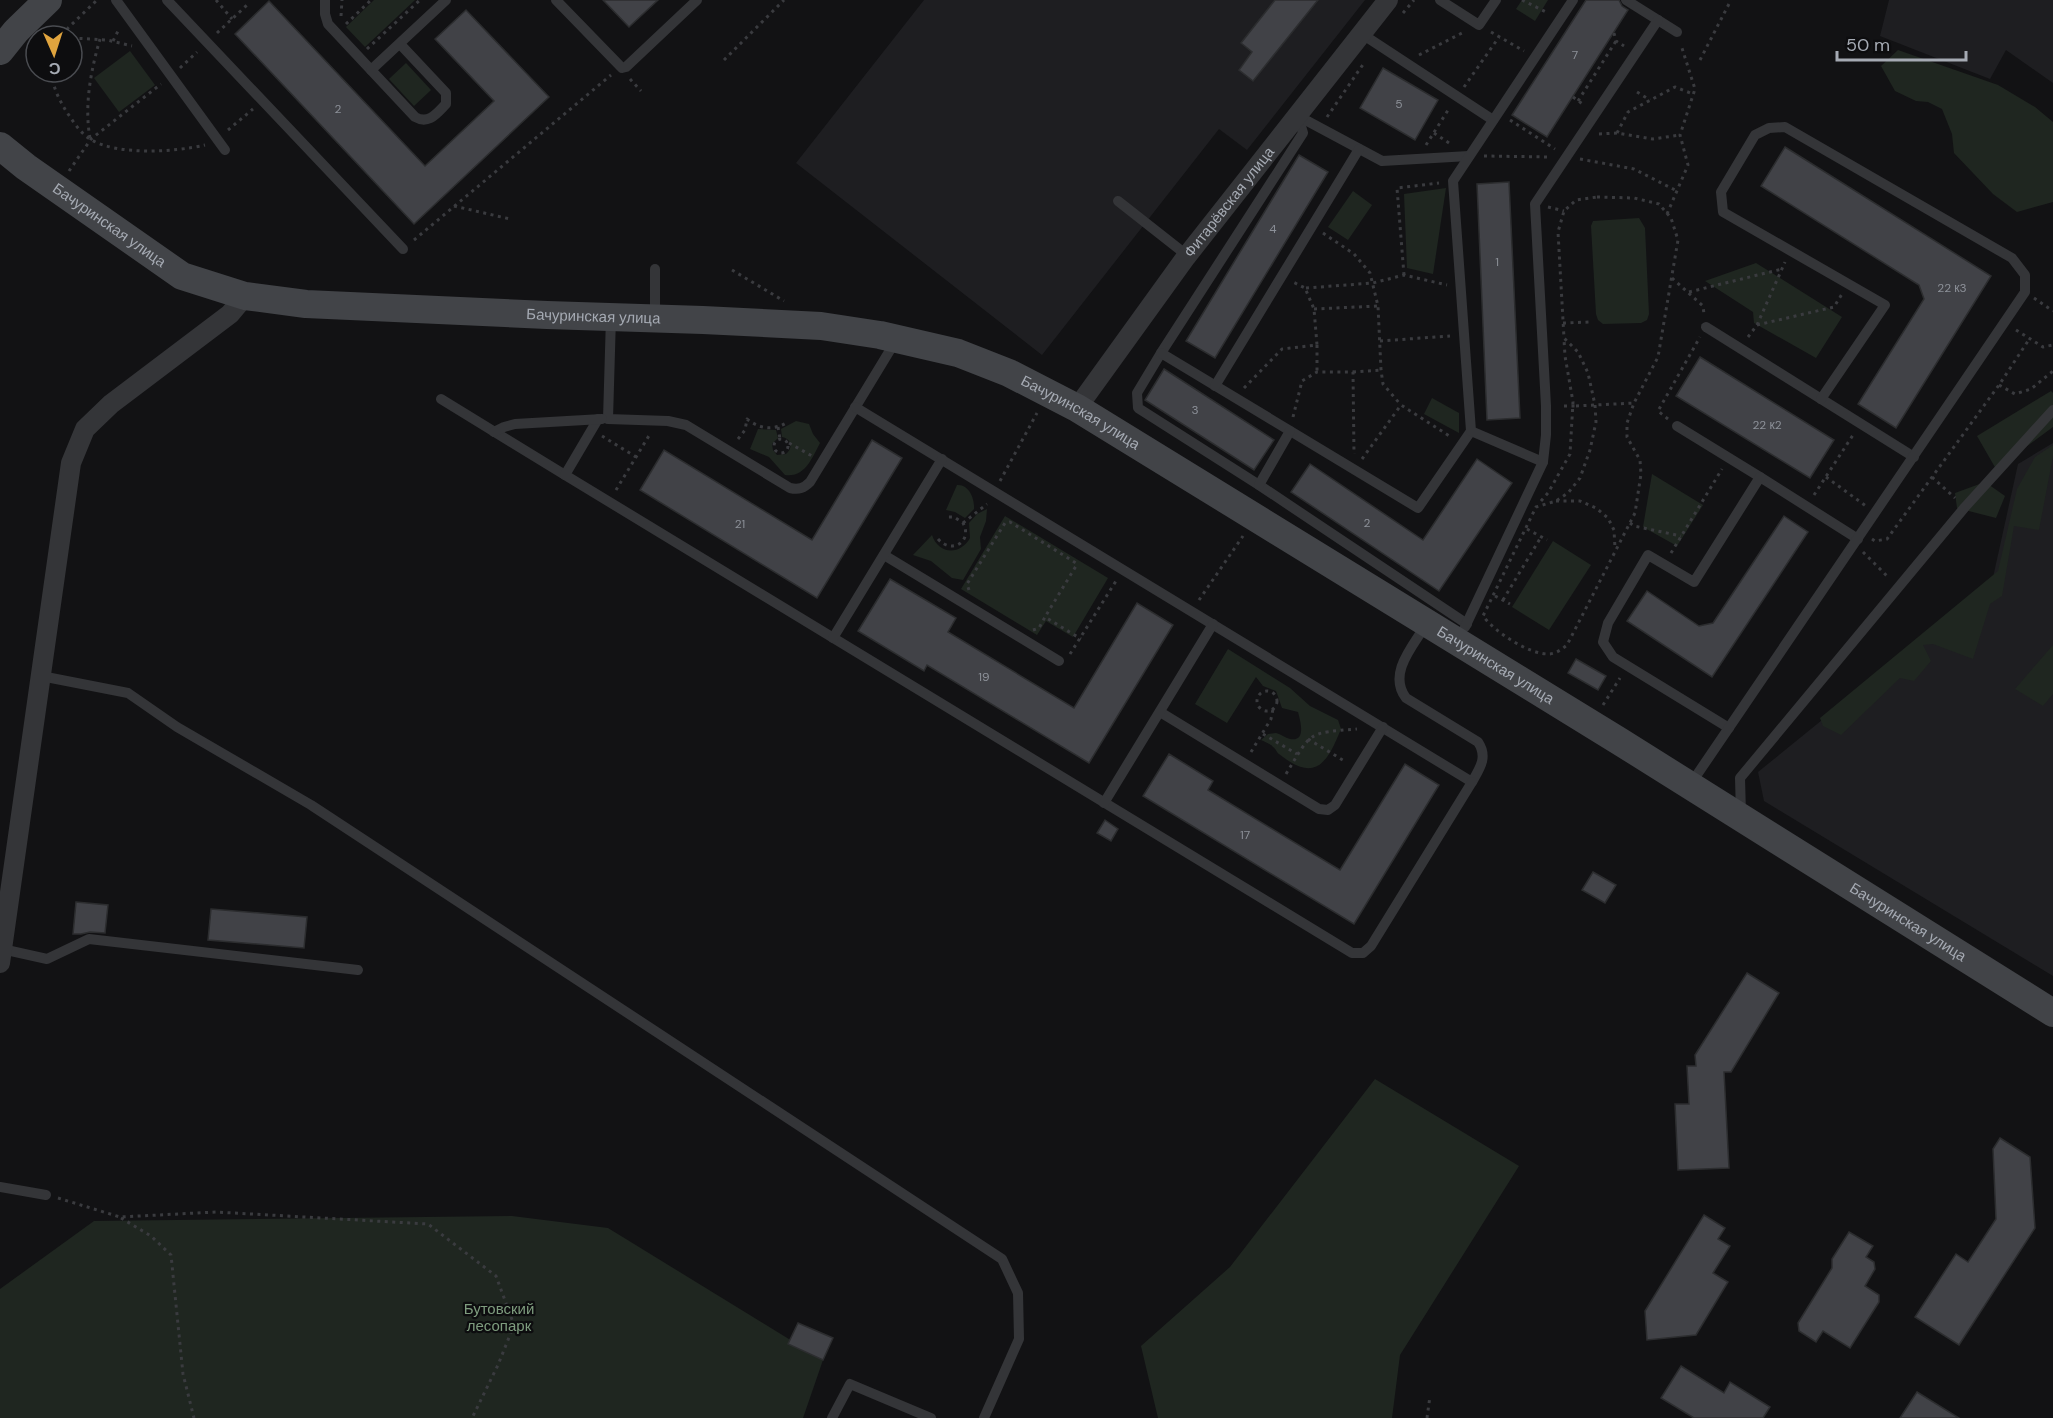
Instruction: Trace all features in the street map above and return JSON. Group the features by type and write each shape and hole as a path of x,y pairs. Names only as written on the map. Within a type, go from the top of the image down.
{"street":[{"path":"0,51 16,31 48,0"},
{"name":"Фитарёвская улица","path":"1077,408 1186,257 1298,116 1369,39 1388,0"},
{"name":"Бачуринская улица","path":"0,146 182,276 245,296 306,304 796,324 856,331 933,346 988,364 1077,408 1428,623 1462,632 1690,785 2053,1013"},
{"path":"1,956 71,464 84,429 111,404 230,314 245,296"}],"lane":[{"path":"116,0 225,150"},
{"path":"167,0 403,249"},
{"path":"325,0 328,24 420,120 429,120 446,104 446,93 400,44"},
{"path":"371,70 446,0"},
{"path":"556,0 620,67 626,67 697,0"},
{"path":"1440,0 1479,25 1496,0"},
{"path":"1161,353 1418,508 1472,431 1453,181 1573,0"},
{"path":"1626,0 1677,32"},
{"path":"1298,116 1303,133 1137,393 1138,408 1259,485 1462,632 1543,462 1546,406 1535,204 1658,20"},
{"path":"1369,39 1496,116"},
{"path":"1298,116 1382,161 1469,156"},
{"path":"1690,785 1861,544 1876,513 2025,292 2025,275 2012,258 1785,127 1770,128 1755,135 1721,192 1723,212 1885,304 1821,399"},
{"path":"1215,386 1359,149"},
{"path":"1118,201 1186,257"},
{"path":"655,318 656,269"},
{"path":"565,475 592,430 603,419 611,317"},
{"path":"1706,327 1914,457"},
{"path":"494,432 515,424 603,419 658,421 686,425 790,488 801,488 807,485 822,462 897,339"},
{"path":"441,399 1352,953 1363,953 1371,946 1472,782 1484,758 1482,747 1478,742 1406,698 1400,689 1399,669 1428,623"},
{"path":"855,406 1472,782"},
{"path":"1741,817 1740,778 1965,507 2053,410"},
{"path":"1677,426 1760,477 1861,544"},
{"path":"1259,485 1290,431"},
{"path":"1472,431 1543,462"},
{"path":"833,638 942,459"},
{"path":"1729,728 1613,657 1603,642 1608,622 1648,555 1694,582 1760,477"},
{"path":"884,555 1059,661"},
{"path":"1104,803 1213,624"},
{"path":"41,676 128,693 177,728 311,805 1002,1259 1018,1293 1019,1339 984,1418"},
{"path":"1160,712 1319,809 1328,810 1335,805 1383,727"},
{"path":"1,956 47,960 88,939 358,970"},
{"path":"0,1187 46,1195"},
{"path":"832,1418 850,1384 931,1418"}],"path":[{"path":"72,24 97,0"},
{"path":"216,0 232,19"},
{"path":"342,0 341,23 343,26 371,0"},
{"path":"364,49 368,48 420,0"},
{"path":"724,60 784,0"},
{"path":"1399,17 1414,0"},
{"path":"1522,0 1560,19"},
{"path":"1700,60 1731,0"},
{"path":"68,171 90,139 171,76 247,5"},
{"path":"1479,25 1535,57"},
{"path":"1412,67 1421,53 1466,31"},
{"path":"1667,214 1688,165 1680,135 1695,89 1677,32"},
{"path":"84,38 131,45 155,54"},
{"path":"90,139 89,89 100,39"},
{"path":"1320,129 1369,39"},
{"path":"1578,101 1616,41"},
{"path":"403,249 620,67"},
{"path":"1597,73 1605,76"},
{"path":"53,84 62,104 79,129 90,139 104,145 129,150 163,151 196,147 217,139 263,101"},
{"path":"1680,135 1653,139 1617,133 1628,112 1675,87 1693,94"},
{"path":"1637,92 1650,100"},
{"path":"1496,116 1566,157"},
{"path":"1469,156 1566,157 1634,169 1677,191"},
{"path":"1404,274 1398,188 1453,181"},
{"path":"1597,196 1634,198 1659,204 1667,214 1671,218 1678,240 1658,357 1634,403 1627,423 1627,436 1640,460 1641,474 1635,513 1567,645 1549,654 1527,649 1490,625 1483,616 1536,507 1548,493 1570,454 1573,402 1564,356 1558,232 1564,212 1576,200 1597,196"},
{"path":"454,206 510,219"},
{"path":"1312,226 1354,254 1370,273 1378,306 1383,384 1401,405 1462,444"},
{"path":"1790,252 1757,325 1834,307 1848,284"},
{"path":"1689,292 1782,269"},
{"path":"732,270 789,304"},
{"path":"1281,277 1305,288 1373,283 1404,274 1460,288"},
{"path":"1672,278 1703,306 1706,327 1658,411 1677,426"},
{"path":"1305,288 1314,309 1317,372"},
{"path":"2025,292 2053,311"},
{"path":"1314,309 1378,306"},
{"path":"1563,323 1591,322"},
{"path":"2005,323 2043,347 2053,345"},
{"path":"1380,340 1463,335"},
{"path":"1536,507 1556,501 1568,494 1580,478 1590,450 1596,422 1588,373 1578,352 1564,338"},
{"path":"1898,587 1861,544 1870,537 1875,541 1887,539 1999,386 2030,338"},
{"path":"1234,397 1282,349 1317,345"},
{"path":"1290,431 1302,381 1317,372 1381,369"},
{"path":"1999,386 2014,394 2031,389 2053,371"},
{"path":"1353,372 1354,469"},
{"path":"1564,406 1634,403"},
{"path":"963,523 998,493 1043,404"},
{"path":"1354,469 1401,405"},
{"path":"730,451 744,433 747,418 763,428 778,427 788,422"},
{"path":"609,501 658,421"},
{"path":"1806,507 1861,423"},
{"path":"778,427 780,439"},
{"path":"592,430 636,457"},
{"path":"780,439 774,444 777,452 786,452 788,442"},
{"path":"780,439 822,462"},
{"path":"1664,564 1728,458"},
{"path":"1826,477 1876,513"},
{"path":"1932,477 1965,507"},
{"path":"1556,501 1580,501 1596,508 1608,518 1614,530 1616,550"},
{"path":"938,539 946,546 952,547 962,543 967,533 963,523 954,517 948,517"},
{"path":"978,596 968,590 967,585 1005,523 1010,522 1076,563 1039,628 1033,629"},
{"path":"1629,523 1681,536"},
{"path":"1192,611 1249,527"},
{"path":"1525,528 1547,540"},
{"path":"1503,600 1541,537"},
{"path":"1059,661 1071,654 1124,570"},
{"path":"1493,595 1510,604"},
{"path":"1045,617 1081,639"},
{"path":"1598,712 1628,667"},
{"path":"1244,764 1263,734 1277,704 1277,698 1270,691 1264,691 1259,696 1258,705 1263,710 1273,709"},
{"path":"1279,785 1307,739 1325,732 1383,727"},
{"path":"1263,734 1298,755"},
{"path":"1307,739 1357,769"},
{"path":"46,1195 120,1217 151,1236 171,1255 183,1374 194,1418"},
{"path":"120,1217 216,1212 428,1224 496,1276 514,1325 498,1365 472,1418"},
{"path":"1427,1418 1430,1396"}],"shaded area":[{"path":"924,0 1365,0 1247,150 1219,129 1042,355 796,163"},
{"path":"1889,0 2053,0 2053,83 2006,50 1990,79 1880,36"},
{"path":"2053,443 2053,976 1764,801 1758,772 1992,582 2018,464"}],"green space":[{"path":"374,0 415,0 365,47 346,27"},
{"path":"1522,0 1548,0 1535,21 1516,9"},
{"path":"1898,50 1998,85 2035,107 2053,122 2053,202 2017,212 1993,194 1954,153 1952,134 1942,109 1928,102 1916,101 1895,91 1881,66"},
{"path":"130,51 155,85 119,112 94,78"},
{"path":"406,63 431,90 414,106 389,79"},
{"path":"1446,188 1433,274 1407,268 1404,194"},
{"path":"1353,191 1372,205 1348,240 1328,227"},
{"path":"1639,218 1645,228 1649,314 1647,320 1641,323 1603,324 1598,320 1596,314 1591,226 1593,221"},
{"path":"1756,263 1842,317 1816,358 1754,323 1753,312 1705,281"},
{"path":"2051,391 2053,393 2053,427 1996,469 1977,436"},
{"path":"1432,398 1459,413 1459,433 1424,414"},
{"path":"796,421 809,424 820,443 811,461 803,470 792,475 785,475 769,457 750,449 758,429 776,430 778,438 772,444 773,450 777,455 786,454 790,449 790,444 782,437 781,429"},
{"path":"2053,445 2039,530 2014,526 2002,596 1990,604 1973,659 1933,644 1923,645 1931,661 1914,681 1900,678 1841,735 1823,726 1820,718 1998,571 2017,489 2035,457"},
{"path":"1652,474 1703,505 1677,546 1643,527"},
{"path":"1985,482 2005,496 1996,518 1957,508 1955,493"},
{"path":"957,485 968,490 973,501 974,509 965,518 946,510"},
{"path":"987,509 986,521 980,537 981,549 963,580 952,578 931,561 913,555 932,535 939,546 944,549 961,548 970,538 969,523 977,514"},
{"path":"1005,516 1108,578 1073,637 1046,621 1037,635 961,589"},
{"path":"1553,541 1591,565 1549,630 1512,607"},
{"path":"2053,645 2053,694 2043,706 2015,689"},
{"path":"1228,649 1290,688 1310,706 1338,720 1341,729 1336,741 1325,760 1318,766 1302,767 1291,763 1271,745 1261,740 1268,734 1276,733 1295,739 1301,734 1301,725 1298,712 1282,708 1276,691 1263,686 1256,677 1227,723 1195,704"},
{"path":"1375,1079 1519,1166 1400,1355 1392,1418 1158,1418 1141,1346 1230,1267"},
{"name":"Бутовский лесопарк","path":"512,1216 608,1228 823,1360 803,1418 0,1418 0,1289 94,1221"}],"building":[{"path":"603,0 658,0 629,27"},
{"path":"1275,0 1318,0 1253,81 1239,70 1252,52 1241,43"},
{"path":"1586,0 1619,0 1628,10 1547,137 1512,115"},
{"path":"269,1 425,166 494,101 435,39 466,10 549,97 414,224 235,34"},
{"path":"1383,68 1438,100 1415,140 1360,108"},
{"path":"1785,147 1991,276 1896,428 1858,404 1924,299 1919,285 1761,186"},
{"path":"1299,155 1328,172 1215,358 1186,341"},
{"path":"1509,182 1520,418 1487,420 1477,184"},
{"path":"1700,357 1834,440 1810,478 1676,396"},
{"path":"1164,369 1274,440 1254,470 1145,400"},
{"path":"872,440 902,458 817,598 640,490 664,450 812,540"},
{"path":"1477,459 1512,483 1439,591 1291,492 1310,464 1423,540"},
{"path":"1784,516 1808,532 1712,677 1627,621 1647,591 1699,626 1713,623"},
{"path":"890,579 956,618 948,632 1074,708 1137,603 1173,625 1089,763 927,665 924,671 858,631"},
{"path":"1576,659 1606,676 1598,690 1568,673"},
{"path":"1169,754 1213,781 1208,790 1340,870 1405,764 1439,785 1354,924 1143,796"},
{"path":"1105,820 1118,829 1111,841 1097,833"},
{"path":"1593,872 1616,885 1605,903 1582,890"},
{"path":"76,902 108,905 105,933 73,934"},
{"path":"211,909 307,917 304,948 208,940"},
{"path":"1747,973 1779,993 1731,1072 1724,1072 1729,1168 1678,1170 1675,1104 1689,1104 1687,1066 1696,1066 1695,1055"},
{"path":"2000,1138 2030,1157 2035,1228 1959,1345 1915,1317 1956,1254 1968,1262 1996,1219 1993,1149"},
{"path":"1704,1215 1725,1228 1718,1239 1730,1246 1713,1273 1728,1282 1696,1335 1647,1340 1645,1311"},
{"path":"1849,1232 1873,1246 1866,1257 1874,1262 1875,1269 1865,1286 1879,1295 1879,1302 1850,1348 1823,1331 1816,1342 1799,1331 1798,1323 1832,1268 1832,1259"},
{"path":"798,1323 833,1338 823,1360 788,1344"},
{"path":"1681,1366 1724,1393 1730,1382 1770,1407 1763,1418 1694,1418 1661,1398"},
{"path":"1917,1392 1959,1418 1900,1418"}]}
